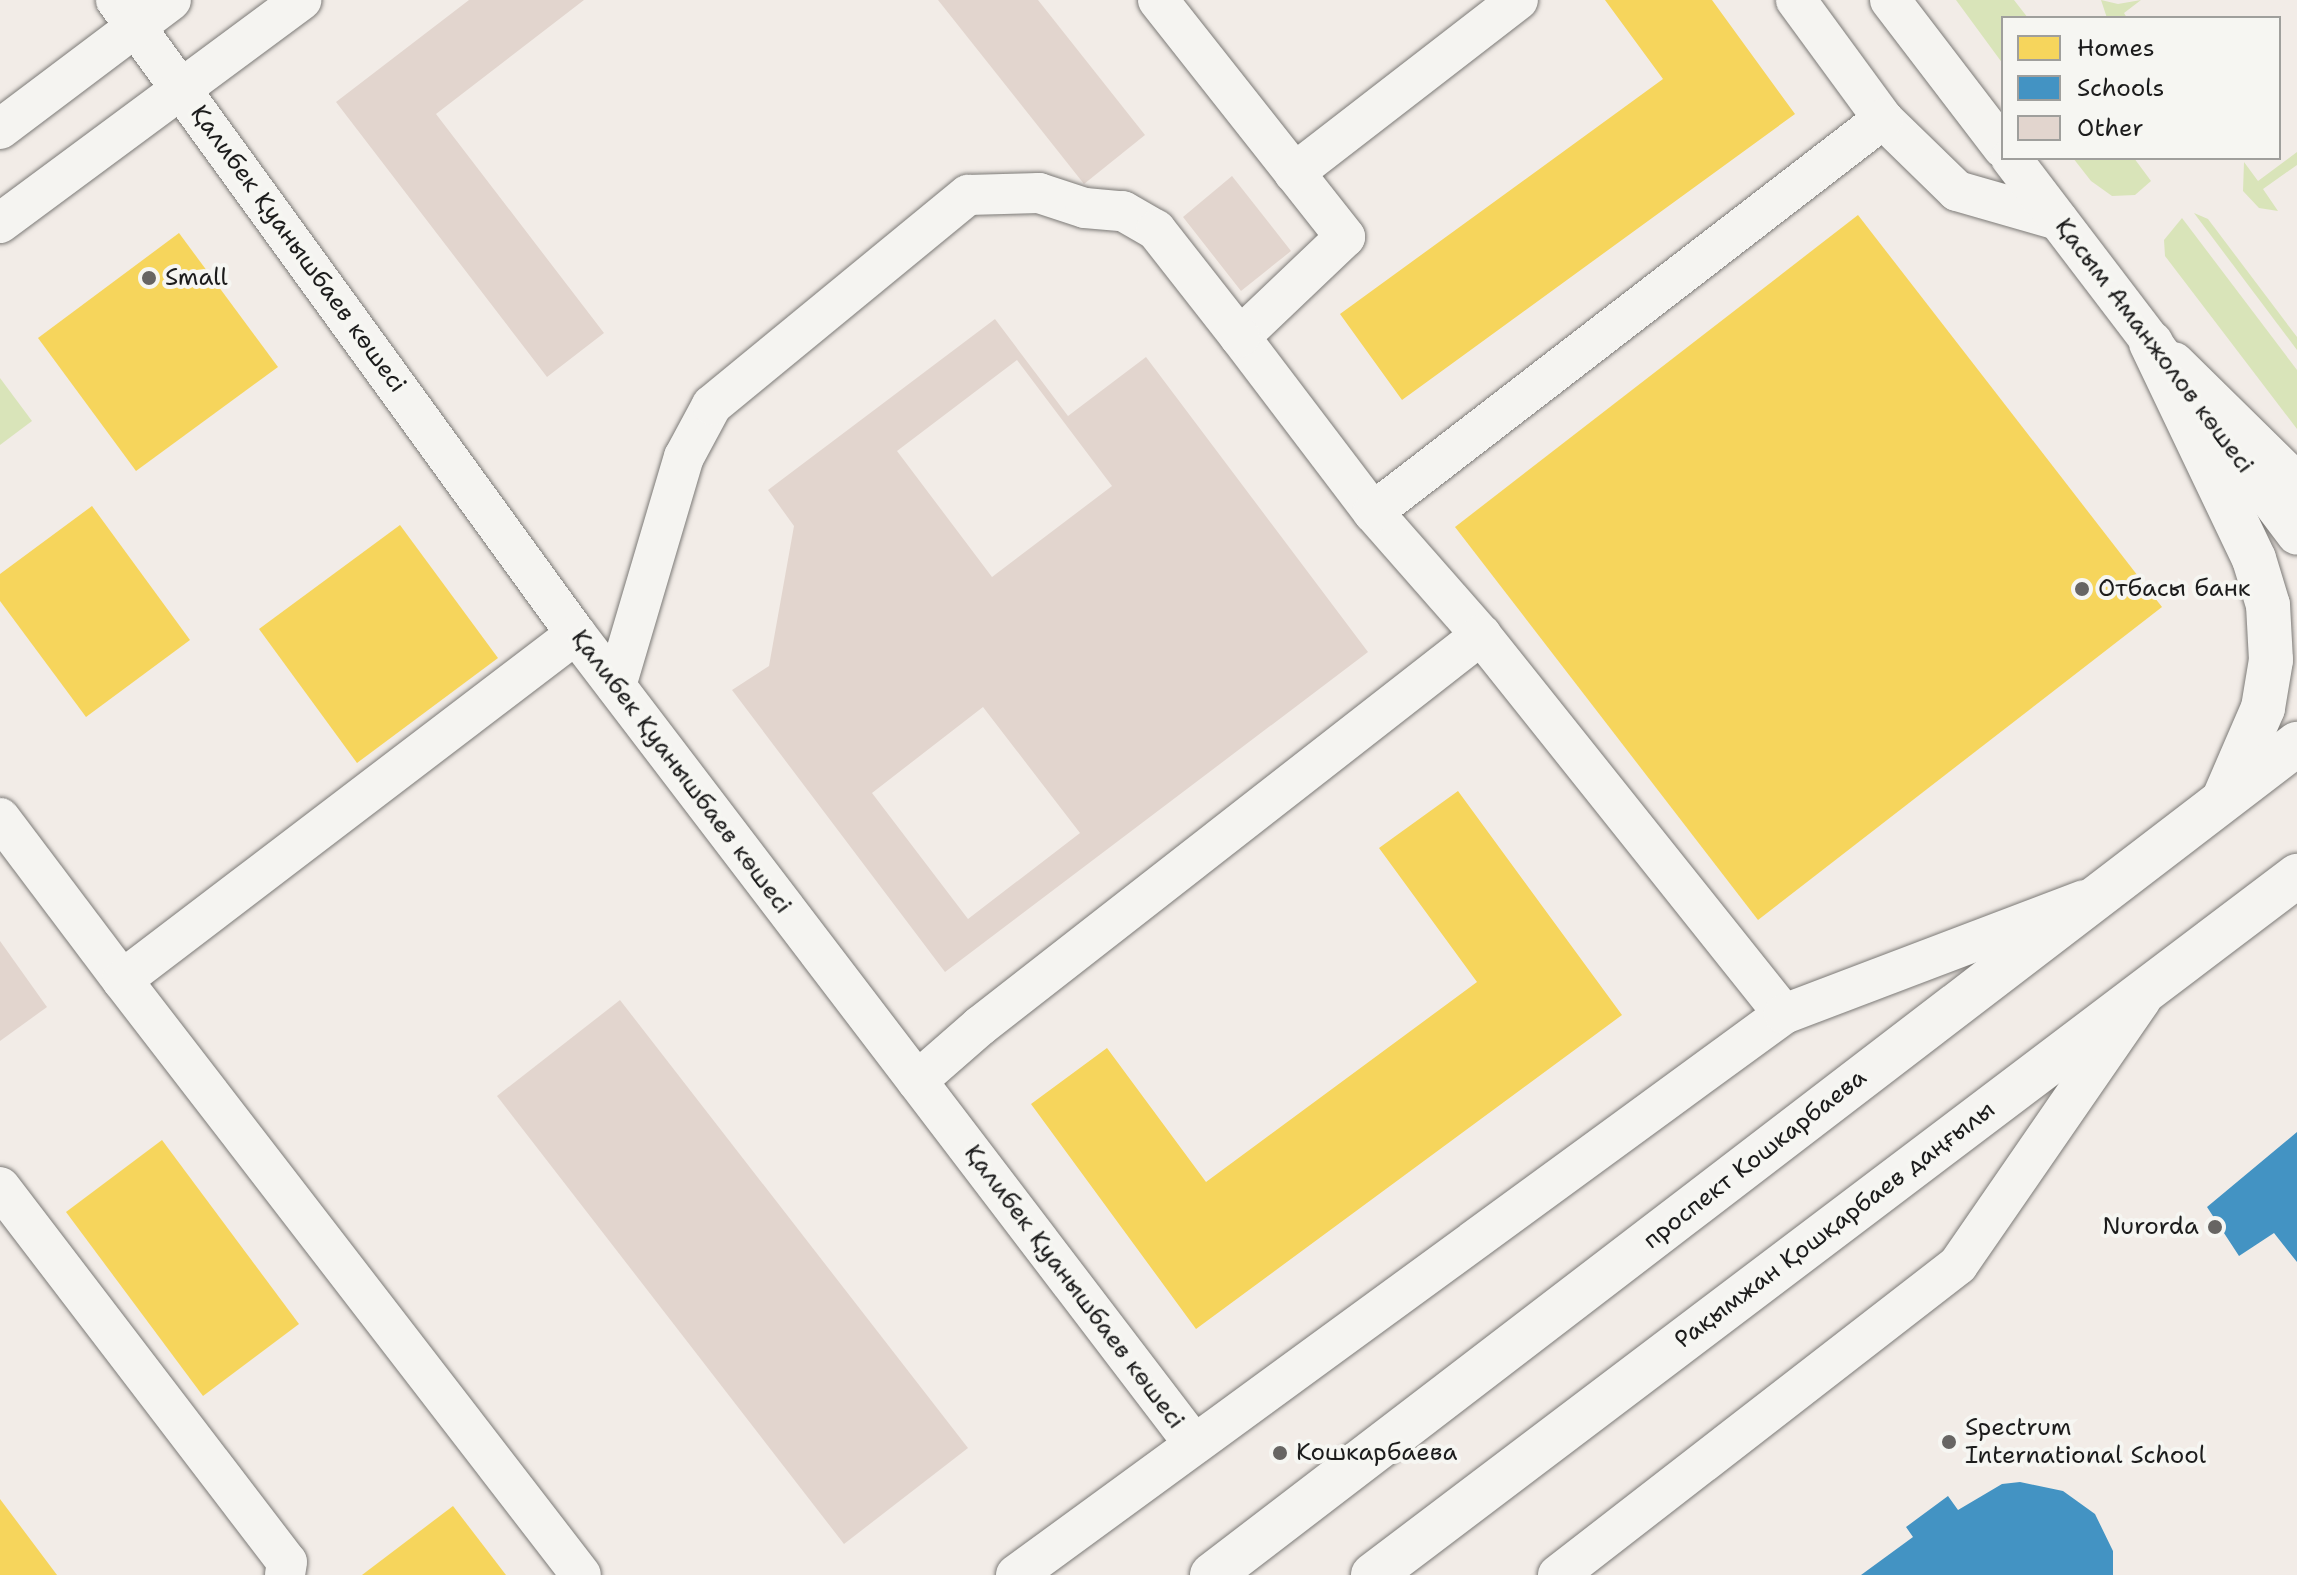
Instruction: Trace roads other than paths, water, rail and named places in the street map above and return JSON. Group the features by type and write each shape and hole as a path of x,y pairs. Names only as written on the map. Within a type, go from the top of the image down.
{"main road":[{"path":"2151,343 2297,486"},
{"path":"2151,343 2254,559 2268,605 2271,660 2263,708 2224,799"},
{"name":"проспект Кошкарбаева","path":"1212,1575 2297,744"},
{"name":"Рақымжан Қошқарбаев даңғылы","path":"1373,1575 2297,876"}],"street":[{"path":"0,129 127,13 171,0"},
{"path":"0,223 301,0"},
{"path":"1158,0 1345,237 1240,337"},
{"path":"1294,173 1518,0"},
{"path":"1796,0 1883,119 1957,191 2058,220"},
{"path":"1890,0 2001,145"},
{"name":"Қалибек Қуанышбаев көшесі","path":"127,13 576,634 1194,1444"},
{"path":"1373,512 1883,119"},
{"name":"Қасым Аманжолов көшесі","path":"2013,160 2297,535"},
{"path":"616,686 684,457 712,405 968,195 1039,193 1085,208 1123,211 1156,230 1373,512 1481,635 1784,1014"},
{"path":"122,980 576,634"},
{"path":"917,1081 980,1026 1481,635"},
{"path":"0,818 581,1575"},
{"path":"1016,1575 1784,1014 2100,894"},
{"path":"1558,1575 1958,1265 2149,988"},
{"path":"0,1187 287,1562 285,1575"}],"place":[{"name":"Small","path":"149,278"},
{"name":"Отбасы банк","path":"2082,589"},
{"name":"Nurorda","path":"2215,1227"},
{"name":"Spectrum International School","path":"1949,1442"},
{"name":"Кошкарбаева","path":"1280,1453"}]}
